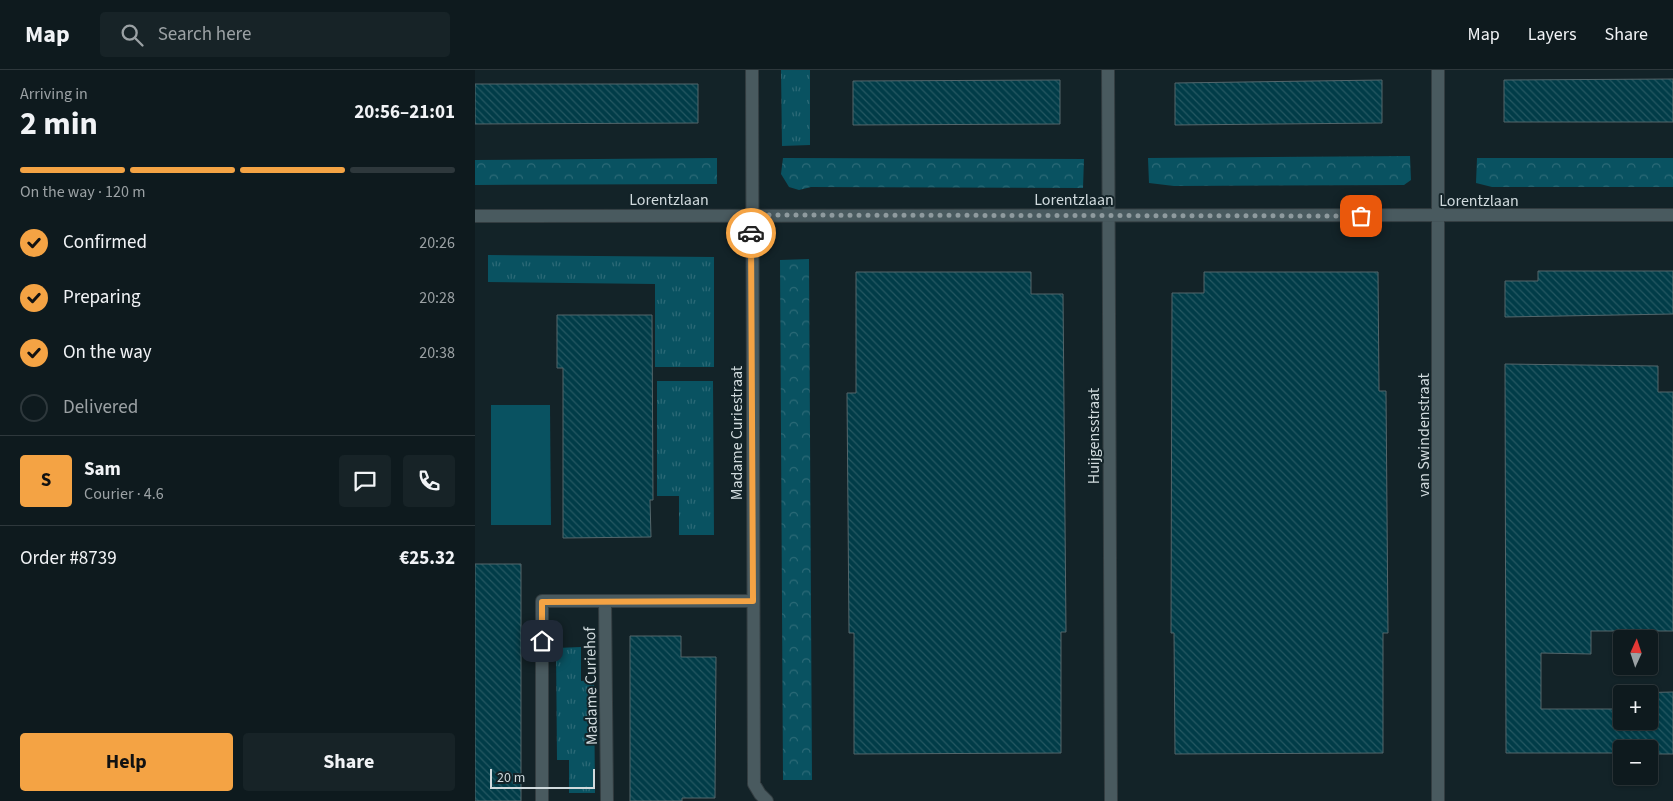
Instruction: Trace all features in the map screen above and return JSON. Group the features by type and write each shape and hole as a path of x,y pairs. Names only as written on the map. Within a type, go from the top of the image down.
{"street":[{"name":"Madame Curiestraat","path":"751,70 754,784 763,798"},
{"name":"Huijgensstraat","path":"1108,70 1111,801"},
{"name":"van Swindenstraat","path":"1438,801 1439,70"},
{"name":"Lorentzlaan","path":"475,216 1673,215"},
{"name":"Madame Curiehof","path":"605,601 607,801"},
{"path":"542,801 542,602 753,601"}],"green space":[{"path":"781,70 810,70 810,145 782,146"},
{"path":"1410,156 1411,180 1404,185 1174,186 1149,183 1148,158"},
{"path":"717,158 717,184 475,185 475,160"},
{"path":"783,158 1084,159 1083,188 811,187 799,190 789,187 781,174"},
{"path":"1477,158 1673,158 1673,187 1492,187 1476,183"},
{"path":"488,255 714,257 714,367 655,367 655,284 488,282"},
{"path":"809,259 812,780 783,780 780,260"},
{"path":"657,381 713,381 714,535 679,535 679,496 657,496"},
{"path":"491,405 550,405 551,525 491,525"},
{"path":"581,647 581,681 594,680 595,793 569,793 569,760 557,760 556,648"}],"building":[{"path":"1673,79 1673,122 1504,122 1504,80"},
{"path":"1060,80 1060,124 853,125 853,81"},
{"path":"1382,80 1382,123 1175,125 1175,83"},
{"path":"475,84 698,84 698,123 475,124"},
{"path":"1538,271 1673,271 1673,314 1505,317 1505,281 1538,281"},
{"path":"856,272 1031,272 1031,294 1063,294 1066,632 1061,632 1061,753 854,754 854,633 849,633 847,393 856,393"},
{"path":"1204,272 1378,272 1379,391 1386,391 1388,633 1383,633 1383,753 1175,754 1174,633 1171,633 1172,293 1204,293"},
{"path":"557,315 652,315 653,500 650,500 651,537 563,538 563,368 557,368"},
{"path":"1505,364 1658,366 1658,392 1673,392 1673,631 1591,631 1591,654 1541,653 1541,709 1613,709 1613,730 1658,730 1658,692 1673,692 1673,754 1658,754 1658,740 1613,740 1613,753 1506,753"},
{"path":"475,564 521,564 521,801 475,801"},
{"path":"630,636 681,636 681,657 716,657 715,798 682,798 682,801 630,801"}],"way so far":[{"path":"751,233 751,215 1361,216"}],"route":[{"path":"542,641 542,602 753,601 751,233"}]}
